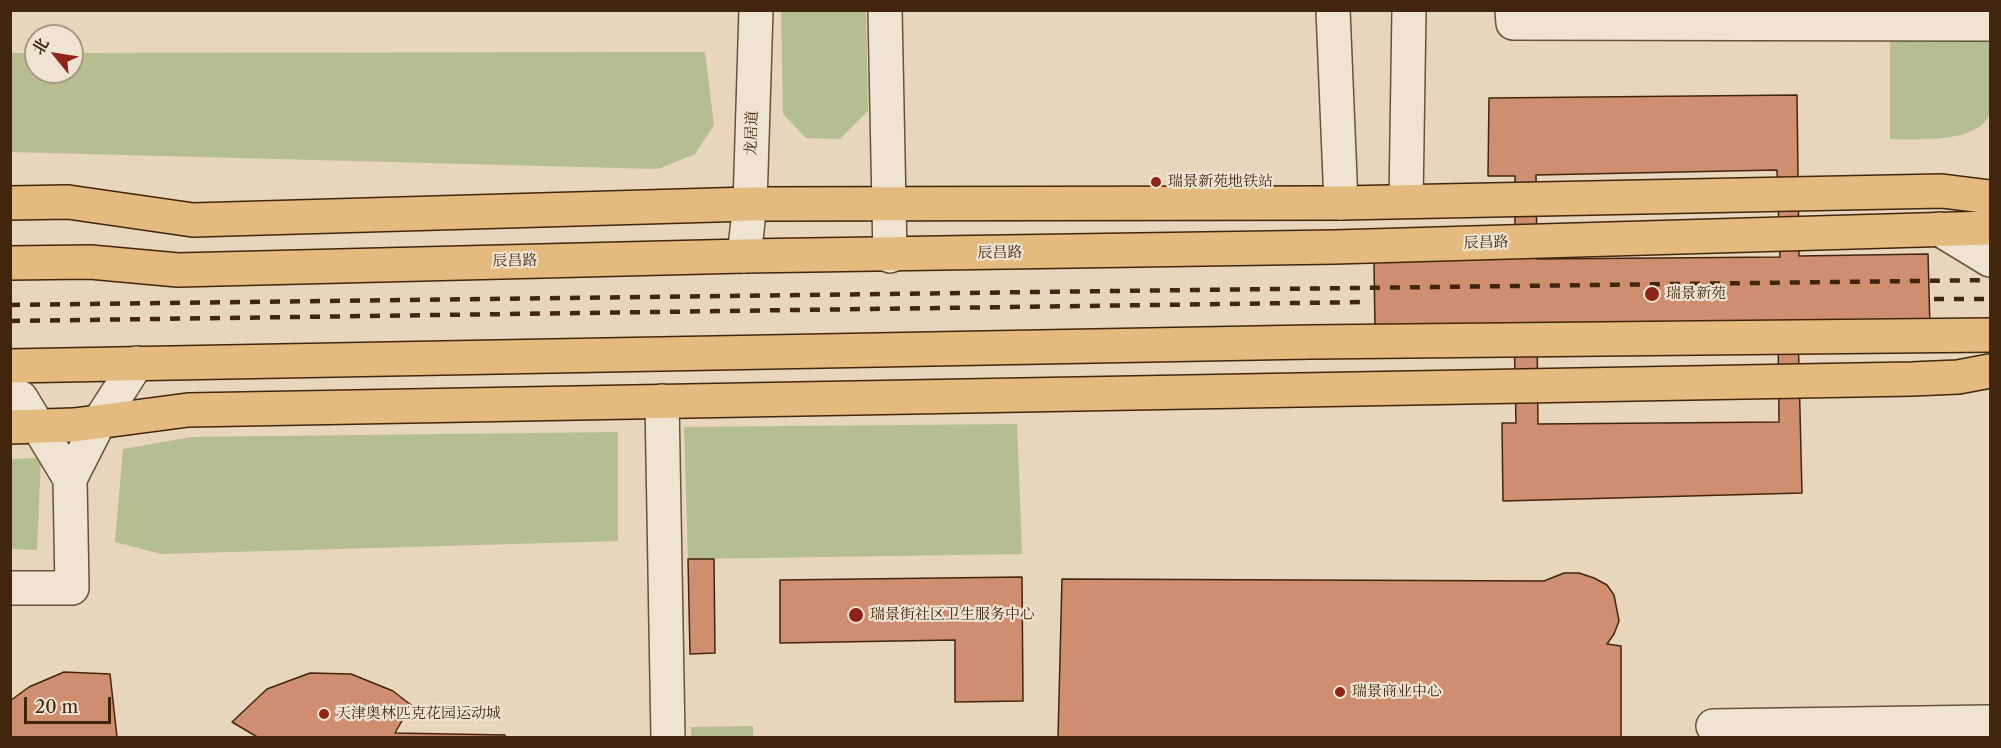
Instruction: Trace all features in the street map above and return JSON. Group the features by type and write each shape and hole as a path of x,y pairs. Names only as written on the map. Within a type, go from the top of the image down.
{"main road":[{"path":"10,203 68,202 194,220 890,202 1341,203 1942,191 1990,197"},
{"name":"辰昌路","path":"10,262 90,262 178,270 744,256 890,256 1346,247 1990,228"},
{"path":"10,245 90,262"},
{"path":"1955,336 1990,314"},
{"path":"10,366 1299,342 1990,335"},
{"path":"1955,336 1990,348"},
{"path":"24,426 99,422 188,410 1912,379 1958,377 1990,371"}],"street":[{"name":"龙居道","path":"744,256 750,204 756,10"},
{"path":"885,10 890,256"},
{"path":"1333,10 1341,203"},
{"path":"1406,201 1409,10"},
{"path":"1512,10 1513,22 1868,17 1990,24"},
{"path":"1939,229 1990,260"},
{"path":"10,588 72,588 70,479 99,422 136,363"},
{"path":"10,391 21,398 24,426 70,479"},
{"path":"662,401 668,738"},
{"path":"1713,726 1990,722"}],"green space":[{"path":"781,11 866,11 868,111 840,139 806,138 783,114"},
{"path":"1990,36 1992,94 1990,111 1985,122 1975,129 1947,137 1890,139 1890,38"},
{"path":"705,52 714,125 695,154 658,169 11,152 11,53 24,53 24,84 84,84 84,53"},
{"path":"1017,424 1022,554 688,559 684,427"},
{"path":"618,432 618,541 161,554 115,542 123,449 192,437"},
{"path":"41,458 37,550 11,549 11,459"},
{"path":"753,726 753,737 691,737 691,727"}],"building":[{"name":"瑞景新苑","path":"1797,95 1799,256 1928,254 1930,329 1798,331 1802,493 1503,501 1502,423 1516,423 1514,331 1375,329 1374,261 1515,258 1515,176 1488,176 1489,98","holes":["1777,170 1780,257 1537,259 1536,175","1778,328 1779,422 1538,424 1537,331"]},
{"path":"688,559 714,559 715,653 690,654"},
{"name":"瑞景商业中心","path":"1564,573 1579,573 1594,578 1607,585 1614,595 1619,621 1607,644 1621,646 1621,738 1058,738 1062,579 1544,581"},
{"path":"1022,577 1023,701 955,702 955,640 780,643 780,580"},
{"path":"64,672 110,674 117,737 213,738 10,738 10,701 29,687"},
{"name":"天津奥林匹克花园运动城","path":"310,673 351,674 393,691 411,705 395,733 505,735 505,738 259,738 232,722 267,689"}],"railway":[{"path":"10,305 1990,280"},
{"path":"1934,299 1990,299"},
{"path":"10,321 1368,302"}],"place":[{"name":"瑞景新苑地铁站","path":"1156,182"},
{"name":"瑞景新苑","path":"1652,294"},
{"name":"瑞景街社区卫生服务中心","path":"856,615"},
{"name":"瑞景商业中心","path":"1340,692"},
{"name":"天津奥林匹克花园运动城","path":"324,714"}]}
